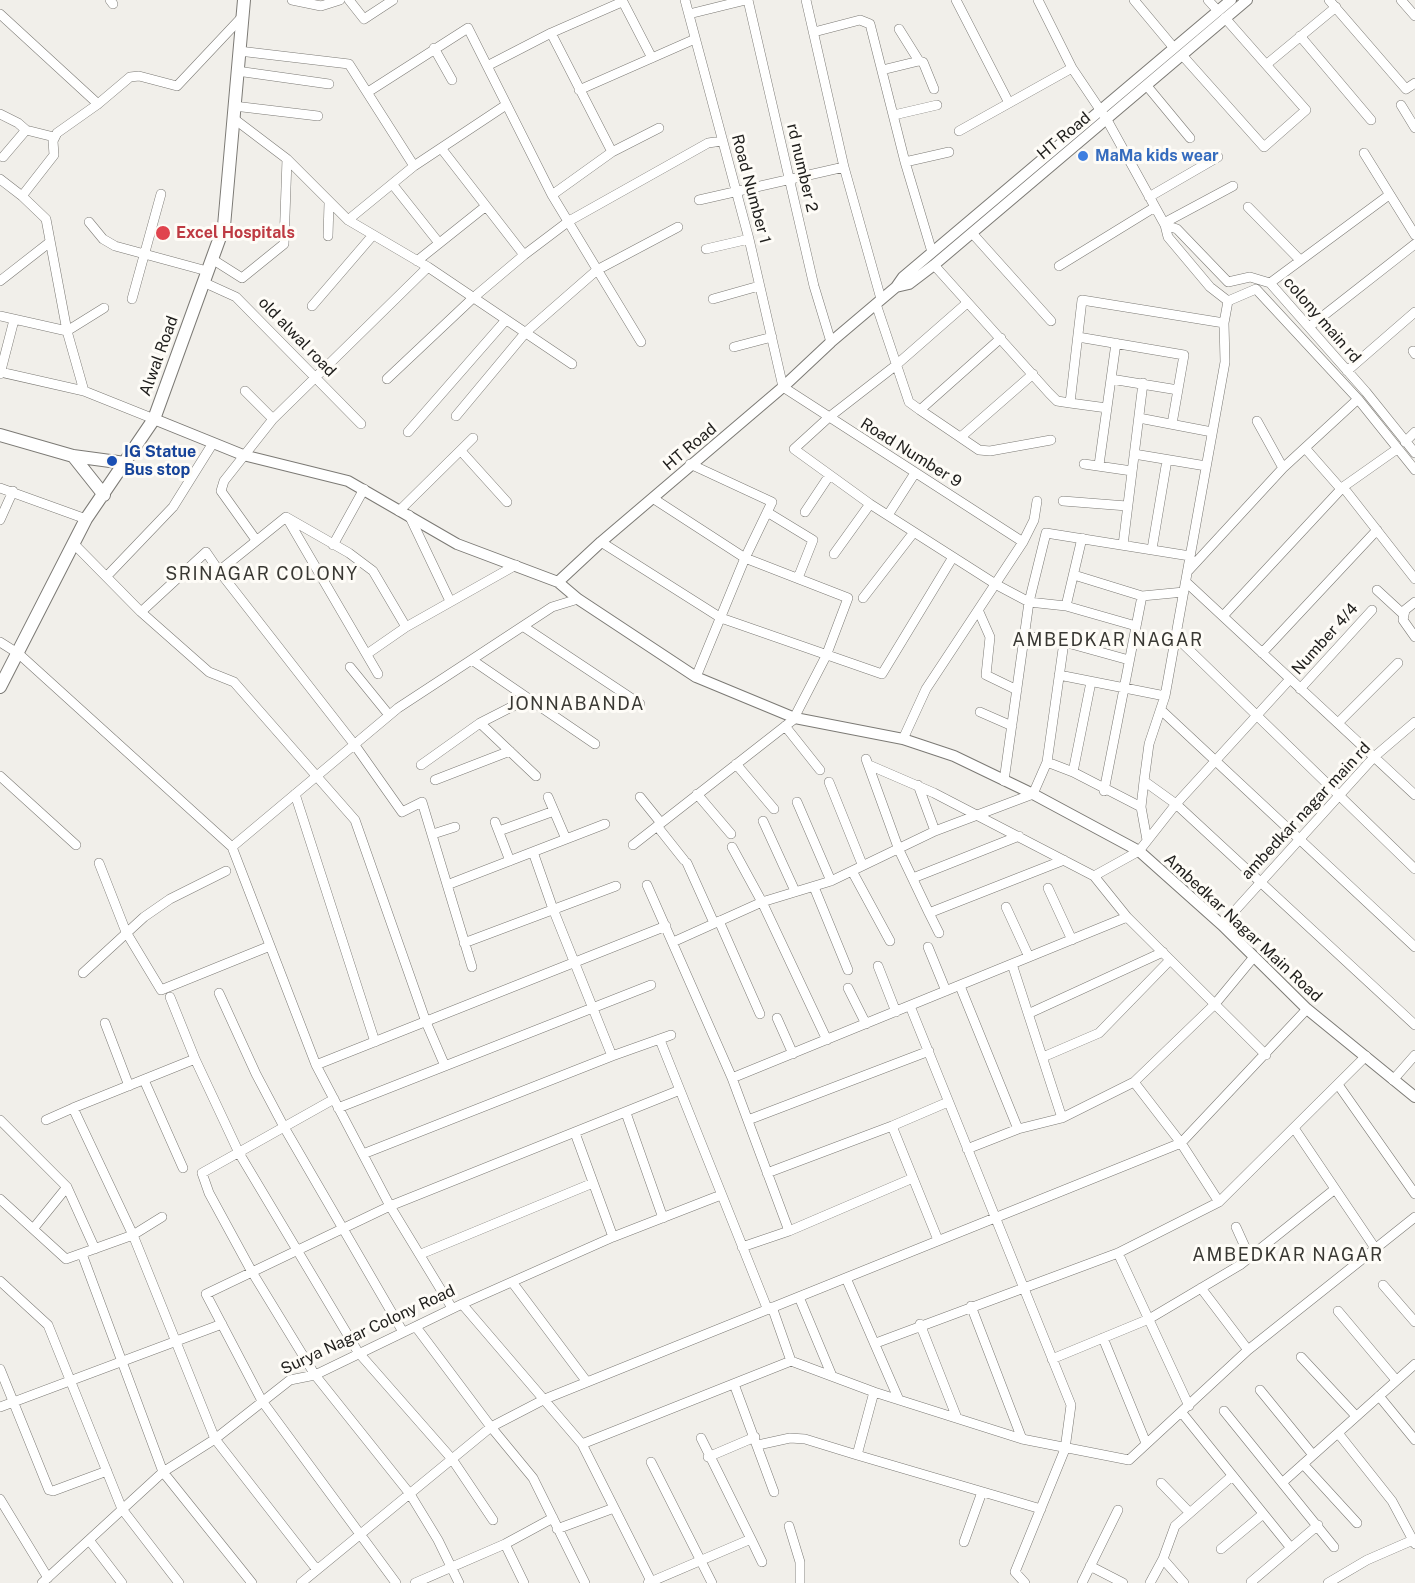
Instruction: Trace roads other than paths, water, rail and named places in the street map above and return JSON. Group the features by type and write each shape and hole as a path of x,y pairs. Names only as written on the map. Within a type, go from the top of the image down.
{"main road":[{"name":"Alwal Road","path":"0,687 19,654 32,620 86,519 154,419 224,226 244,0"},
{"path":"0,435 73,456 125,463"},
{"path":"73,456 104,495"}],"street":[{"path":"292,0 321,6 340,0"},
{"path":"349,0 364,20 393,0"},
{"name":"Road Number 1","path":"685,0 749,239 783,387"},
{"path":"689,14 747,0"},
{"name":"rd number 2","path":"747,0 814,286 831,342"},
{"path":"806,0 844,167 878,301 895,366 909,402 962,436 979,450 990,452 1051,440"},
{"path":"956,0 1009,103"},
{"path":"1038,0 1072,68 1107,120 1165,224 1168,237 1210,287 1226,299"},
{"path":"1134,0 1264,147 1306,110 1208,0"},
{"name":"HT Road","path":"1222,14 1231,0"},
{"name":"HT Road","path":"558,582 601,542 654,499 690,464 783,387 932,252 1101,110 1178,52 1222,14 1246,0"},
{"path":"1401,0 1415,16"},
{"path":"489,65 551,33 622,1 652,58"},
{"path":"1267,64 1300,36 1332,3 1406,89 1415,83"},
{"path":"1,18 98,104"},
{"path":"54,137 98,104 125,80 134,76 177,86 241,18"},
{"path":"814,32 860,20 870,24 905,162 932,252"},
{"path":"368,92 468,28 489,65 506,105 552,195 641,342"},
{"path":"899,29 919,61 926,67 934,89"},
{"path":"551,33 612,152"},
{"path":"1300,36 1371,120"},
{"path":"579,90 695,39"},
{"path":"434,48 452,80"},
{"path":"239,51 349,64 414,166"},
{"name":"HT Road","path":"896,287 909,284 934,265 1147,86 1178,52"},
{"path":"882,70 919,61"},
{"path":"959,131 1072,68"},
{"path":"237,71 329,84"},
{"path":"1147,86 1190,138"},
{"path":"348,220 414,166 506,105"},
{"path":"894,115 937,105"},
{"path":"1401,105 1415,128"},
{"path":"234,112 318,116"},
{"path":"234,112 287,159 348,220 428,267 572,364"},
{"path":"0,114 26,130 54,137"},
{"path":"552,195 612,152 659,128"},
{"path":"3,158 26,130"},
{"path":"22,196 54,155 54,137"},
{"path":"387,380 473,298 569,221 708,142 723,141"},
{"path":"441,148 524,255"},
{"path":"905,162 949,152"},
{"path":"1364,153 1415,235"},
{"path":"1149,197 1218,157"},
{"path":"212,259 242,278 284,244 287,159"},
{"path":"699,200 844,167"},
{"path":"0,179 44,215 67,331 84,391"},
{"path":"393,185 439,243"},
{"path":"1165,224 1233,186"},
{"path":"132,299 161,194"},
{"path":"1270,283 1389,195"},
{"path":"328,236 329,203"},
{"path":"417,261 486,206"},
{"path":"1059,266 1155,207"},
{"path":"1248,207 1300,260"},
{"name":"old alwal road","path":"89,222 103,239 116,246 146,254 205,277 236,297 361,424"},
{"path":"1147,840 1141,807 1149,744 1165,696 1225,362 1224,323 1228,282 1177,230 1165,224"},
{"path":"456,416 526,332 597,270 678,227"},
{"path":"972,233 1052,321"},
{"path":"312,306 373,235"},
{"path":"706,249 749,239"},
{"path":"0,281 50,242"},
{"path":"1309,327 1415,244"},
{"path":"934,265 1057,401 1107,408"},
{"path":"256,540 221,491 224,481 273,419 428,267"},
{"name":"colony main rd","path":"1228,282 1250,277 1270,283 1410,448"},
{"path":"713,300 759,286"},
{"name":"colony main rd","path":"1226,299 1256,289 1307,347 1358,399 1415,470"},
{"path":"1070,403 1082,300 1224,323"},
{"path":"967,303 794,449 870,504 997,585 1029,602 1066,606 1136,626"},
{"path":"0,316 67,331 104,308"},
{"path":"1347,371 1415,312"},
{"path":"14,320 0,372 84,391 154,419"},
{"path":"408,432 506,321"},
{"path":"734,347 772,337"},
{"path":"920,411 1001,338"},
{"path":"1078,338 1184,354 1172,424"},
{"path":"1307,347 1318,338"},
{"path":"1099,465 1116,343"},
{"path":"962,436 1033,374"},
{"path":"1111,380 1178,390"},
{"path":"1123,545 1143,383"},
{"name":"Road Number 9","path":"783,387 1023,542"},
{"path":"245,391 273,419"},
{"path":"1188,571 1283,468 1358,399"},
{"path":"1139,418 1212,432"},
{"name":"Ambedkar Nagar Main Road","path":"154,419 243,455 325,474 364,489 457,544 558,582 578,599 696,677 795,718 903,739 954,756 1034,794 1139,851 1222,925 1306,1010 1415,1097"},
{"path":"1257,421 1283,468"},
{"path":"1223,616 1342,488 1410,448 1415,432"},
{"path":"450,601 404,513 473,438"},
{"path":"107,576 173,507 213,443"},
{"path":"1305,448 1342,488 1415,579"},
{"path":"461,451 507,502"},
{"path":"1134,454 1206,466"},
{"path":"1152,549 1167,460"},
{"path":"690,464 772,502 745,558 696,677"},
{"path":"1084,464 1132,471"},
{"path":"888,515 915,473"},
{"path":"805,512 829,476"},
{"path":"0,488 86,519"},
{"path":"333,544 364,489"},
{"path":"0,520 13,491"},
{"path":"633,845 795,718 826,656 848,598 745,558 654,499"},
{"path":"903,739 926,689 997,585 1023,542 1034,520 1037,501"},
{"path":"1063,501 1127,506"},
{"path":"834,554 870,504"},
{"path":"767,512 813,540 798,578"},
{"path":"219,571 286,517"},
{"path":"286,517 349,553 373,572 406,627"},
{"path":"286,517 378,674"},
{"path":"1262,653 1377,530"},
{"path":"863,598 914,532"},
{"path":"1004,781 1029,602 1046,533 1190,556"},
{"path":"1066,606 1082,538"},
{"path":"601,542 721,618 882,675 953,557"},
{"path":"74,544 141,612 209,672 234,682 355,820 426,1022 445,1066"},
{"path":"141,612 206,552 354,744 402,812 422,802 472,968"},
{"path":"367,654 406,627 516,565"},
{"path":"1074,575 1142,596 1185,587 1223,616 1415,795"},
{"path":"1377,590 1403,614 1405,624 1415,636"},
{"path":"1104,791 1142,596"},
{"path":"232,847 389,715 552,607 578,599"},
{"path":"1403,614 1415,602"},
{"name":"Number 4/4","path":"1300,689 1372,610"},
{"path":"979,612 990,638 986,675 1017,690"},
{"path":"524,627 640,704"},
{"path":"1025,636 1064,642 1129,660"},
{"path":"1176,637 1415,869"},
{"path":"0,642 19,654 232,847 316,1065 390,1206 452,1308"},
{"path":"673,942 762,902 795,891 814,888 862,864 899,850 935,831 1034,794 1047,762 1064,642"},
{"path":"472,660 595,744"},
{"path":"1338,723 1398,663"},
{"path":"350,667 389,715"},
{"path":"1059,675 1165,696"},
{"path":"1094,876 1139,851 1176,804 1290,679"},
{"path":"1073,772 1091,682"},
{"path":"421,765 480,723 527,699"},
{"path":"1161,710 1415,947"},
{"path":"981,712 1012,726"},
{"name":"ambedkar nagar main rd","path":"1222,925 1374,757 1415,722"},
{"path":"480,723 536,776"},
{"path":"785,726 820,770"},
{"path":"435,780 510,751"},
{"path":"939,933 899,850 867,762 1020,836 1094,876 1127,917 1266,1055"},
{"path":"1047,762 1073,772 1104,791 1141,807"},
{"path":"736,764 774,810"},
{"path":"0,776 76,845"},
{"path":"1144,781 1176,804 1415,1025"},
{"path":"829,782 862,864"},
{"path":"918,785 935,831"},
{"path":"295,794 375,1042"},
{"path":"697,794 731,834"},
{"path":"548,797 566,839"},
{"path":"640,797 686,862 760,1014"},
{"path":"797,802 831,881"},
{"path":"510,861 497,827 554,811"},
{"path":"763,821 795,891"},
{"path":"447,885 605,824"},
{"path":"433,834 455,827"},
{"path":"913,878 1020,836"},
{"path":"732,847 762,902 827,1040"},
{"path":"533,852 553,909 612,1056"},
{"path":"929,913 1064,860"},
{"path":"99,863 126,932 161,990 270,946"},
{"path":"83,973 126,932 170,899 226,871"},
{"path":"852,871 890,941"},
{"path":"647,885 732,1078 789,1231"},
{"path":"464,943 616,886"},
{"path":"814,888 848,970"},
{"path":"1048,888 1072,939"},
{"path":"1006,907 1029,957"},
{"path":"732,1078 1127,917"},
{"path":"316,1065 666,926"},
{"path":"928,947 946,991"},
{"path":"1030,1013 1163,952"},
{"path":"967,1149 1018,1129 1062,1118 1134,1082 1215,1004 1253,958"},
{"path":"1043,1057 1099,1034 1170,960"},
{"path":"1012,964 1030,1013 1062,1118"},
{"path":"878,966 896,1012"},
{"path":"459,1583 410,1494 315,1375 252,1272 209,1193 202,1173 284,1127 336,1104 445,1066 651,985"},
{"path":"960,986 1018,1129"},
{"path":"848,988 866,1024"},
{"path":"219,993 284,1127 403,1332"},
{"path":"171,997 195,1059 239,1153 358,1352 452,1459 494,1520"},
{"path":"910,1006 1071,1405 1065,1449 1015,1572 1025,1583"},
{"path":"301,1583 491,1427 545,1399 1181,1143 1306,1010"},
{"path":"777,1018 793,1054"},
{"path":"105,1023 129,1086"},
{"path":"363,1154 671,1035"},
{"path":"660,1040 742,1247 791,1361"},
{"path":"748,1120 930,1051"},
{"path":"1394,1080 1415,1055"},
{"path":"876,1343 920,1324 1118,1253 1219,1202 1339,1086 1366,1056"},
{"path":"46,1120 195,1059"},
{"path":"144,1080 183,1168"},
{"path":"1134,1082 1181,1143 1219,1202"},
{"path":"1339,1086 1415,1194"},
{"path":"394,1582 361,1533 262,1401 206,1294 390,1206 680,1090"},
{"path":"767,1173 892,1126 948,1102"},
{"path":"73,1108 133,1234 215,1439 317,1570"},
{"path":"626,1113 663,1218"},
{"path":"0,1120 68,1187 95,1249"},
{"path":"892,1126 938,1240"},
{"path":"1294,1128 1376,1248"},
{"path":"575,1133 613,1237"},
{"path":"742,1247 789,1231 913,1178"},
{"path":"421,1254 593,1183"},
{"path":"33,1229 68,1187"},
{"path":"1052,1359 1149,1319 1201,1288 1250,1258 1335,1189"},
{"name":"Surya Nagar Colony Road","path":"45,1581 163,1472 215,1439 290,1380 315,1375 452,1308 613,1237 721,1195"},
{"path":"0,1199 66,1259 133,1234 162,1217"},
{"path":"582,1444 791,1361 874,1392 1022,1438 1065,1449 1129,1460 1248,1350 1415,1217"},
{"path":"1236,1227 1250,1258"},
{"path":"1118,1253 1189,1406"},
{"path":"82,1254 163,1472 252,1583"},
{"path":"846,1278 899,1400"},
{"path":"0,1281 48,1325 122,1509 179,1583"},
{"path":"512,1282 587,1382"},
{"path":"1383,1285 1415,1322"},
{"path":"1201,1288 1248,1350"},
{"path":"799,1297 832,1376"},
{"path":"462,1304 582,1444 651,1582 751,1539"},
{"path":"971,1306 1022,1438"},
{"path":"1338,1311 1396,1380"},
{"path":"0,1407 222,1324"},
{"path":"920,1324 957,1418"},
{"path":"416,1327 491,1427 533,1478 585,1583"},
{"path":"1103,1338 1146,1443"},
{"path":"1301,1357 1356,1416"},
{"path":"1283,1482 1415,1364"},
{"path":"0,1369 49,1490 53,1491 107,1471"},
{"path":"734,1384 774,1492"},
{"path":"1260,1390 1313,1455"},
{"path":"857,1455 874,1392"},
{"path":"1379,1396 1415,1440"},
{"path":"1224,1411 1334,1547"},
{"path":"1182,1413 1291,1548"},
{"path":"1328,1583 1367,1560 1414,1542 1392,1501 1338,1433"},
{"path":"708,1457 757,1441 790,1437 805,1439 1041,1509"},
{"path":"701,1438 708,1457 762,1562"},
{"path":"651,1462 712,1583"},
{"path":"1303,1464 1358,1523"},
{"path":"1150,1583 1163,1559 1175,1526 1232,1476"},
{"path":"1161,1483 1189,1512"},
{"path":"964,1542 982,1492"},
{"path":"0,1499 45,1581"},
{"path":"557,1529 614,1508"},
{"path":"1082,1583 1118,1510"},
{"path":"1221,1549 1263,1514"},
{"path":"415,1583 505,1544 553,1518"},
{"path":"1251,1582 1318,1525"},
{"path":"789,1526 800,1562 800,1583"},
{"path":"89,1540 122,1583"},
{"path":"505,1544 524,1583"},
{"path":"1163,1559 1184,1583"},
{"path":"1090,1566 1123,1583"}],"place":[{"name":"MaMa kids wear","path":"1083,156"},
{"name":"Excel Hospitals","path":"163,233"},
{"name":"IG Statue Bus stop","path":"112,461"}],"district":[{"name":"SRINAGAR COLONY","path":"262,574"},
{"name":"AMBEDKAR NAGAR","path":"1108,640"},
{"name":"JONNABANDA","path":"576,704"},
{"name":"AMBEDKAR NAGAR","path":"1288,1255"}]}
